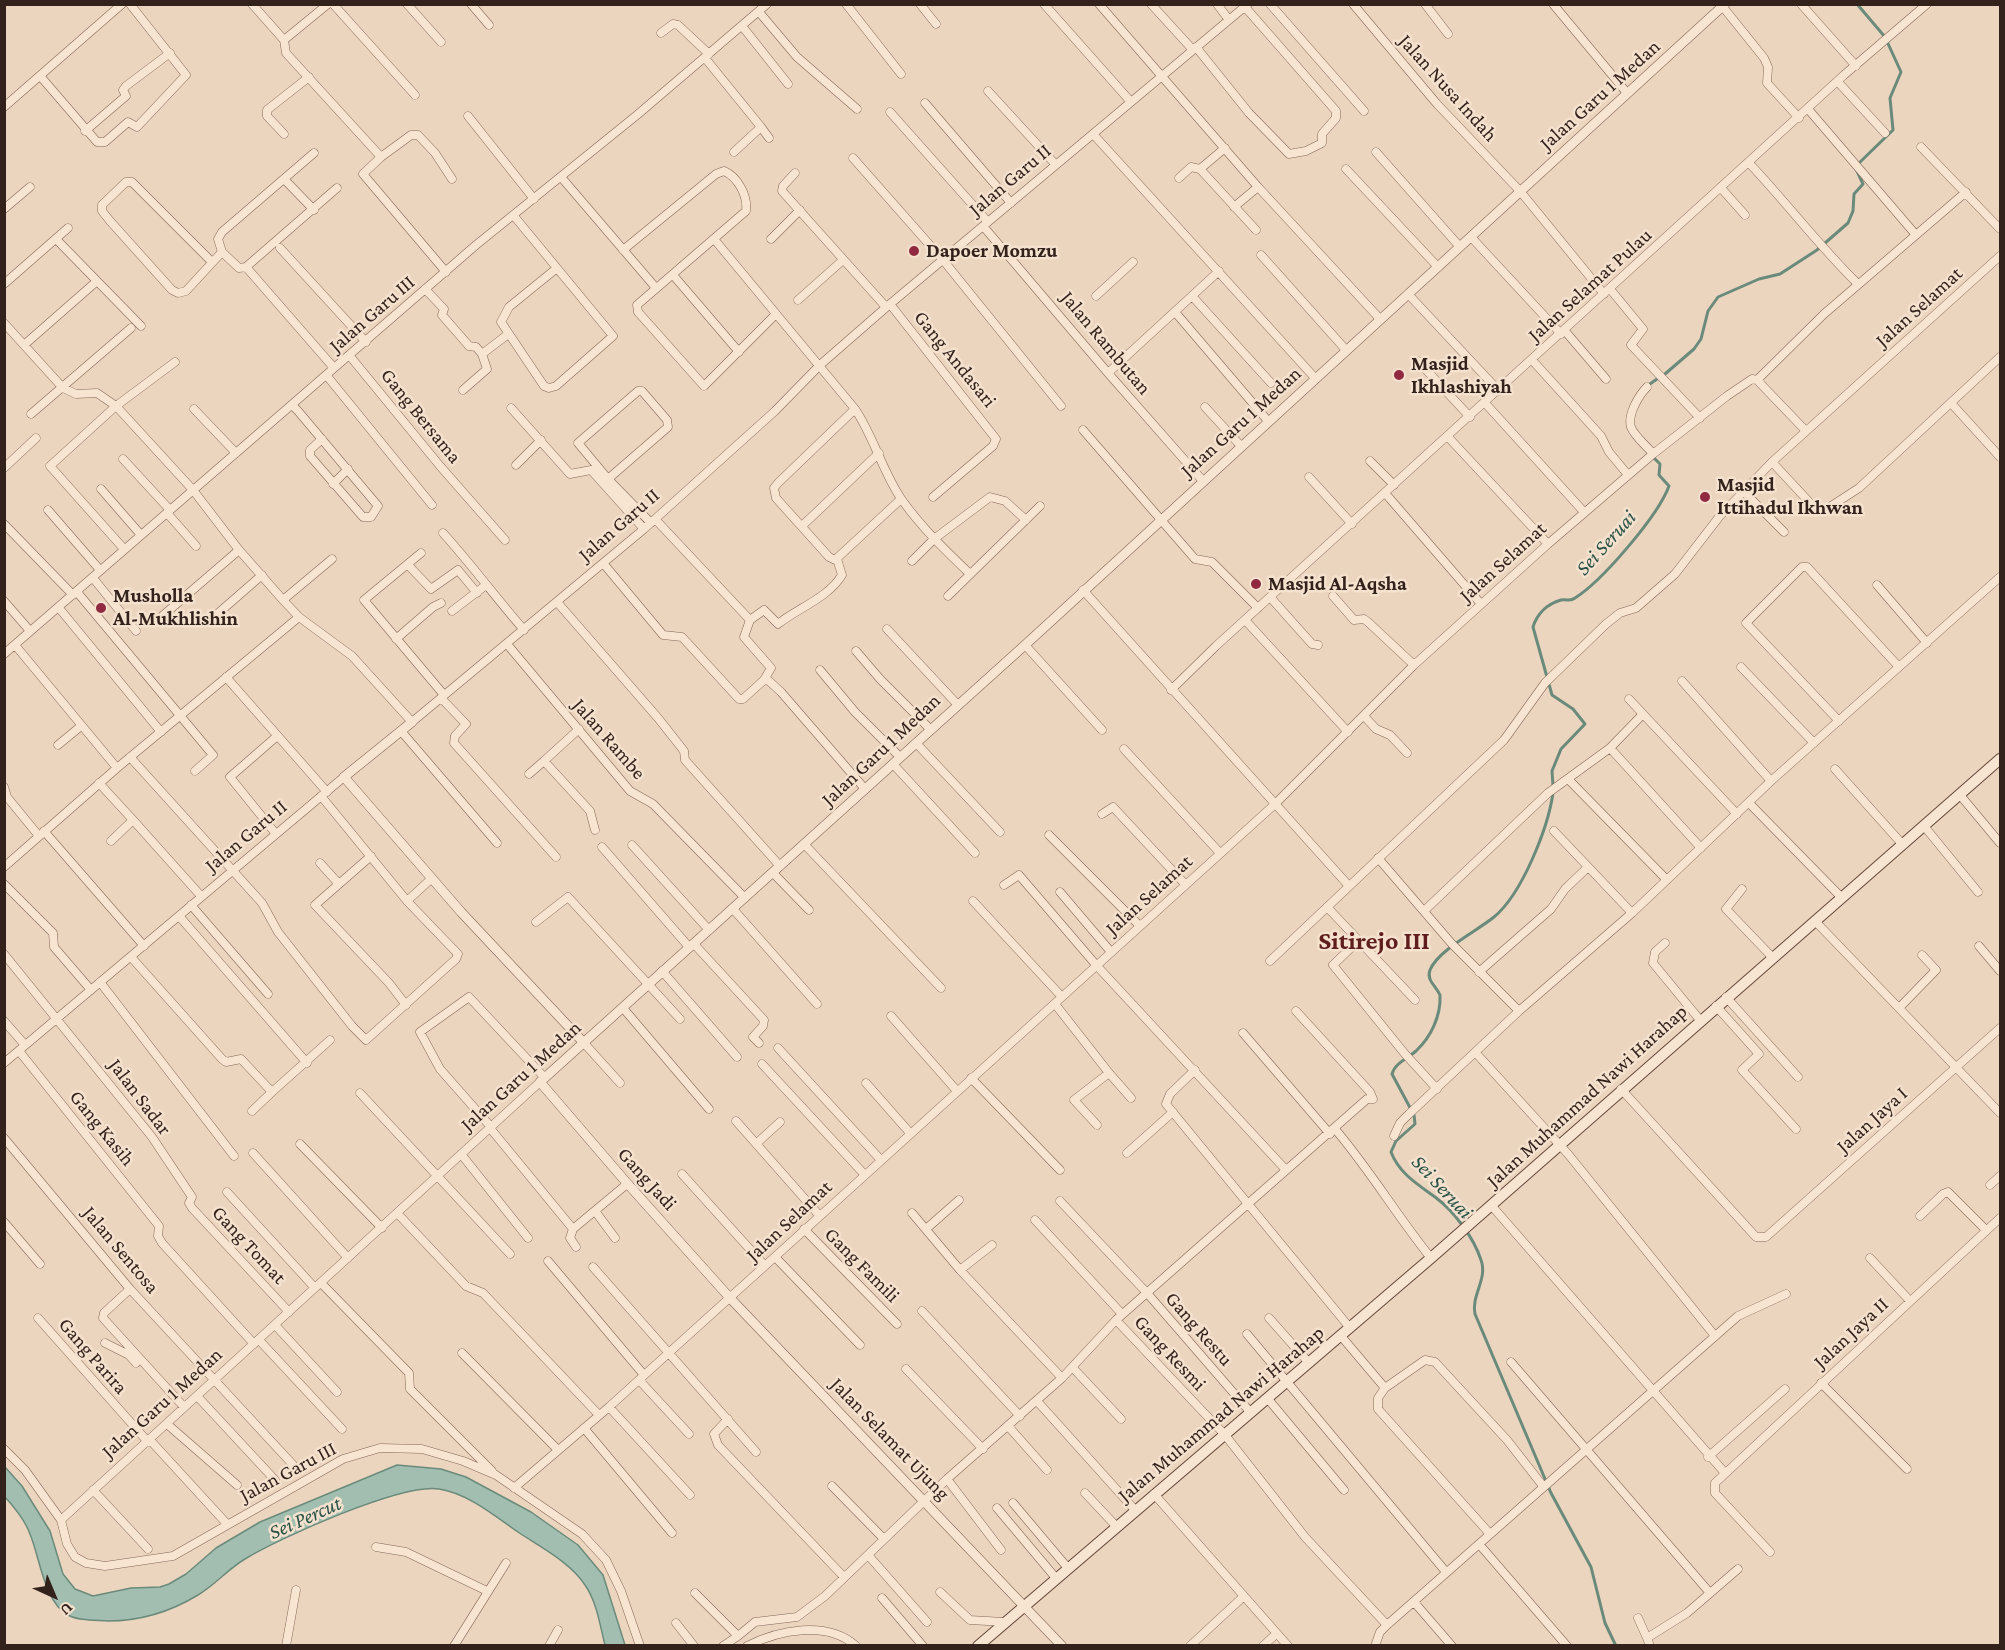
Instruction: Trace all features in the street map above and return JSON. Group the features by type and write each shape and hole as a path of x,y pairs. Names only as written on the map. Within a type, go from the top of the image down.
{"main road":[{"name":"Jalan Muhammad Nawi Harahap","path":"978,1646 1067,1567 1288,1382 1468,1226 1558,1144 2001,759"}],"street":[{"path":"4,107 122,4"},
{"path":"41,77 85,131 102,144 128,122 137,127 186,75 130,4"},
{"path":"252,4 284,40 286,53 381,157"},
{"path":"284,40 328,4"},
{"path":"333,4 415,94"},
{"path":"406,4 441,42"},
{"path":"471,4 489,25"},
{"name":"Jalan Garu III","path":"4,654 168,511 294,406 425,289 767,4"},
{"path":"846,4 901,74"},
{"path":"920,4 936,24"},
{"path":"1044,4 1131,102"},
{"path":"1100,4 1258,187 1380,319"},
{"path":"1151,4 1195,49 1249,113 1289,154 1306,151 1322,143 1322,134 1336,118 1336,111 1246,6"},
{"path":"1216,4 1229,20"},
{"path":"1270,4 1364,111"},
{"name":"Jalan Nusa Indah","path":"1353,4 1437,104 1520,191 1643,329 1631,345 1700,418"},
{"path":"1425,4 1448,34"},
{"path":"1553,4 1627,93"},
{"path":"1801,4 1856,66"},
{"name":"Jalan Selamat Pulau","path":"1171,690 1607,291 1927,4"},
{"name":"Jalan Garu II","path":"4,1063 201,896 644,529 775,411 820,365 1246,6"},
{"path":"1724,6 1764,58 1768,67 1767,83 1799,118"},
{"name":"Jalan Garu 1 Medan","path":"61,1520 490,1127 1025,645 1724,6"},
{"path":"759,12 797,57 857,109"},
{"path":"661,33 673,24 678,25 707,56 769,138"},
{"path":"742,26 788,84"},
{"path":"85,131 126,96 124,87 170,53"},
{"path":"284,134 267,116 267,110 309,77"},
{"path":"1838,82 1884,134"},
{"path":"988,91 1056,165"},
{"path":"924,104 1011,203"},
{"path":"1809,109 1916,235"},
{"name":"Jalan Rambutan","path":"890,112 986,224 1108,373 1203,481"},
{"path":"468,116 534,199"},
{"path":"734,152 761,127"},
{"path":"1093,134 1315,378"},
{"path":"446,272 363,174 363,171 411,135 418,135 435,153 452,179"},
{"path":"1921,147 2001,229"},
{"path":"1200,169 1225,148"},
{"path":"1376,152 1460,247"},
{"path":"314,153 222,232 218,240 222,252 238,268 246,267 337,188"},
{"path":"853,158 943,260 1061,406"},
{"path":"1749,163 1791,207 1821,247 1858,284"},
{"path":"1179,178 1191,167 1200,169 1256,230"},
{"path":"1346,169 1438,267"},
{"path":"623,250 716,174 724,171 735,178 747,204 742,215 656,288 638,305 638,312 702,385 707,384 775,315"},
{"name":"Gang Andasari","path":"795,173 781,189 843,260 888,306 996,439 993,446 933,497"},
{"path":"561,177 656,288"},
{"path":"284,179 314,210"},
{"path":"212,262 132,182 126,182 102,205 104,215 172,290 178,293 186,291 222,252"},
{"path":"4,209 30,187"},
{"path":"1234,207 1258,187"},
{"path":"1721,188 1744,215"},
{"name":"Jalan Selamat","path":"514,1488 609,1407 880,1159 1274,805 1365,717 1414,665 1548,544 1653,454 1748,380 1757,380 1858,284 1966,192"},
{"path":"771,239 800,210"},
{"path":"514,216 612,333 612,338 549,388 544,386 507,335 501,322 502,316 509,307 557,268"},
{"path":"4,284 68,228"},
{"path":"1471,237 1606,379"},
{"path":"56,239 141,326"},
{"path":"714,239 855,409 869,430 901,499 933,539 969,573"},
{"path":"280,248 366,342"},
{"path":"1261,255 1346,350"},
{"name":"Jalan Selamat","path":"1270,961 1504,740 1548,680 1606,624 1620,613 1636,608 1675,574 1719,517 1805,430 2001,256"},
{"path":"798,300 843,260"},
{"path":"1096,296 1132,262"},
{"path":"246,267 334,368"},
{"path":"1108,373 1219,271"},
{"path":"673,275 739,352"},
{"path":"24,345 97,281"},
{"path":"425,289 444,309 442,315 464,342 476,347 482,354 487,369 463,390"},
{"path":"1407,294 1499,391"},
{"path":"1192,296 1271,383"},
{"path":"1174,312 1268,421"},
{"path":"4,322 63,388 76,394 97,393 116,406 193,490 239,550 283,600 299,617 352,656 412,722"},
{"path":"31,414 130,328"},
{"path":"482,354 507,335"},
{"name":"Gang Bersama","path":"349,355 467,498 505,540"},
{"path":"1772,462 1811,504 1825,510 1859,488 2001,357"},
{"path":"1532,360 1601,436 1608,452 1628,475"},
{"path":"1418,361 1470,417"},
{"path":"124,549 50,466 116,406 175,362"},
{"path":"327,376 432,504"},
{"path":"1757,380 1805,430"},
{"path":"1647,387 1639,397 1630,421 1631,428 1653,454"},
{"path":"608,478 668,427 667,420 642,391 638,391 579,441 578,445 608,478 750,620"},
{"path":"1485,403 1584,512"},
{"path":"1951,403 2001,458"},
{"path":"294,406 348,469 378,506 371,517 363,517 310,456 310,450 322,439"},
{"path":"1205,407 1242,446"},
{"path":"511,408 570,474 591,470 644,529"},
{"path":"195,409 236,453"},
{"path":"837,559 829,557 776,498 774,488 855,409"},
{"path":"1083,430 1195,559 1212,562 1258,608"},
{"path":"1448,437 1548,544"},
{"path":"4,468 36,438"},
{"path":"516,465 541,440"},
{"path":"802,526 879,453"},
{"path":"123,459 196,546"},
{"path":"1370,461 1394,485"},
{"path":"333,484 348,469"},
{"path":"1309,477 1352,524"},
{"path":"101,489 141,535"},
{"path":"1743,491 1784,532"},
{"path":"1386,494 1481,604"},
{"path":"912,561 933,539 990,496 1005,501 1026,520"},
{"path":"837,559 901,499"},
{"path":"948,596 1040,506"},
{"path":"48,510 100,570"},
{"path":"4,524 75,594 213,755 195,771"},
{"path":"443,533 488,584 524,630"},
{"path":"160,618 239,550"},
{"path":"421,553 364,600 466,724 454,736 454,743 556,857"},
{"path":"283,600 332,559"},
{"path":"603,563 663,635 682,637 739,699 743,699 764,680 771,667 744,637 750,620 764,610 778,624 799,608 815,601 842,575 837,559"},
{"path":"408,565 431,589 458,570 477,593"},
{"path":"1839,721 1746,623 1802,567 1807,567 1899,667"},
{"path":"215,616 262,575"},
{"path":"1394,1136 1400,1123 1416,1107 1519,1011 1632,913 1771,781 2001,577"},
{"path":"93,578 136,631"},
{"path":"452,611 486,585"},
{"path":"1877,585 1927,643"},
{"path":"1083,590 1349,886"},
{"path":"1333,596 1354,620 1364,619 1414,665"},
{"path":"1270,597 1312,644 1318,645"},
{"path":"4,601 30,631"},
{"path":"558,602 658,718 684,751 685,760 809,910"},
{"path":"396,639 433,607 441,603"},
{"path":"59,608 161,732"},
{"path":"4,867 99,783 299,617"},
{"path":"1245,620 1348,732"},
{"path":"887,629 957,704"},
{"name":"Jalan Rambe","path":"507,644 630,791 653,804 745,898"},
{"path":"15,645 117,768"},
{"path":"1025,645 1102,730"},
{"path":"856,651 880,679 930,729"},
{"path":"1741,667 1814,743"},
{"path":"820,670 975,853"},
{"path":"130,757 267,909 278,932 362,1037 368,1039 456,959 458,954 407,901 324,794 226,677"},
{"path":"764,680 769,681 781,692 865,789"},
{"path":"1682,681 1771,781"},
{"path":"1629,699 1737,814"},
{"path":"1424,911 1548,793 1610,748 1643,714"},
{"path":"1365,717 1376,729 1390,735 1407,753"},
{"path":"58,745 81,726"},
{"path":"529,774 579,729"},
{"path":"401,731 497,843"},
{"path":"276,736 230,777 276,834"},
{"path":"916,743 999,832"},
{"path":"1610,748 1701,848"},
{"path":"1124,749 1220,853"},
{"path":"544,761 590,811 595,830"},
{"path":"1835,769 1903,845"},
{"path":"344,777 431,879 620,1083"},
{"path":"1568,779 1667,880"},
{"path":"99,783 201,896"},
{"path":"4,787 7,797 144,946"},
{"path":"1960,795 2001,843"},
{"path":"1749,803 1842,898"},
{"path":"1102,814 1113,807 1185,884"},
{"path":"111,841 133,820"},
{"path":"1924,826 1978,892"},
{"path":"1554,831 1632,913"},
{"path":"1049,836 1140,926"},
{"path":"804,844 941,988"},
{"path":"632,845 709,930"},
{"path":"602,847 691,945 764,1020 763,1026 753,1037 759,1043"},
{"path":"371,856 315,905 389,983 405,1005"},
{"path":"1378,858 1454,946 1519,1011"},
{"path":"320,863 339,884"},
{"path":"1479,972 1551,909 1565,889 1587,867"},
{"path":"1004,885 1019,875 1097,966 1286,1170"},
{"path":"407,901 431,879"},
{"path":"4,884 53,933 54,947 91,990"},
{"path":"1742,889 1726,909 1772,957"},
{"path":"1060,892 1111,952"},
{"path":"536,922 568,897 680,1019"},
{"path":"973,901 1062,997"},
{"path":"191,905 268,994"},
{"path":"1327,907 1415,1000"},
{"path":"733,909 817,1004"},
{"path":"179,916 307,1063"},
{"path":"1815,921 2001,1113"},
{"path":"1359,940 1333,965 1437,1089"},
{"path":"1665,943 1655,952 1653,963 1700,1020"},
{"path":"1979,946 2001,971"},
{"name":"Jalan Sadar","path":"4,954 152,1137 193,1200"},
{"path":"1899,1008 1936,970 1922,955"},
{"path":"131,957 222,1059 226,1062 241,1059 272,1092"},
{"path":"662,971 737,1057"},
{"path":"100,982 234,1156"},
{"path":"542,1080 469,997 420,1032 440,1069 573,1229"},
{"path":"1726,997 1798,1077"},
{"path":"1055,1004 1131,1098"},
{"path":"1716,1006 1760,1054 1742,1070 1796,1129"},
{"path":"622,1008 709,1109"},
{"path":"723,1646 755,1622 797,1617 825,1596 947,1479 1073,1368 1119,1317 1367,1099 1373,1099 1373,1096 1296,1011"},
{"path":"891,1016 957,1091"},
{"name":"Gang Kasih","path":"4,1021 22,1048 159,1226 158,1236 162,1243 342,1429"},
{"name":"Jalan Jaya I","path":"1621,1089 1756,1237 1766,1238 2001,1028"},
{"path":"1243,1033 1366,1166 1401,1221 1431,1258"},
{"path":"252,1111 330,1040"},
{"path":"778,1048 880,1159"},
{"path":"1475,1052 1558,1144 1715,1336"},
{"path":"762,1064 864,1174"},
{"path":"1195,1070 1166,1100 1173,1112 1350,1328"},
{"path":"1097,1125 1074,1100 1109,1072"},
{"path":"971,1078 1060,1170"},
{"name":"Gang Jadi","path":"542,1080 627,1184 730,1298"},
{"path":"866,1083 910,1132"},
{"path":"360,1093 510,1254"},
{"path":"1127,1153 1173,1112"},
{"path":"736,1121 819,1215"},
{"path":"757,1143 780,1122"},
{"name":"Jalan Sentosa","path":"4,1138 130,1288 296,1468"},
{"path":"300,1144 382,1228"},
{"path":"253,1153 348,1258"},
{"path":"461,1154 528,1238"},
{"path":"682,1174 765,1266"},
{"path":"1990,1185 2001,1176"},
{"path":"576,1247 570,1238 573,1229 627,1184"},
{"path":"227,1192 318,1285 410,1373 410,1389 496,1475"},
{"path":"1920,1216 1948,1192 1986,1230"},
{"name":"Gang Tomat","path":"193,1200 189,1203 192,1208 289,1312"},
{"path":"926,1230 959,1200"},
{"name":"Gang Restu","path":"1060,1201 1147,1293 1251,1413"},
{"path":"1491,1205 1708,1457 1725,1473 1715,1483 1715,1493 1770,1552"},
{"path":"595,1211 615,1238"},
{"path":"397,1213 466,1286 483,1293 599,1415"},
{"path":"912,1213 960,1270 1062,1378"},
{"name":"Jalan Jaya II","path":"1725,1473 2001,1218"},
{"name":"Gang Resmi","path":"1035,1220 1225,1435 1305,1538 1387,1624"},
{"path":"4,1222 40,1264"},
{"name":"Gang Famili","path":"804,1229 897,1324"},
{"path":"960,1270 992,1245"},
{"path":"775,1257 860,1345"},
{"path":"1870,1258 1910,1301"},
{"path":"548,1261 689,1434"},
{"path":"593,1267 756,1452"},
{"path":"130,1288 104,1313 103,1318 182,1409"},
{"path":"1375,1646 1380,1632 1387,1624 1653,1393 1738,1316 1785,1294"},
{"name":"Jalan Selamat Ujung","path":"730,1298 1062,1646"},
{"path":"922,1311 1020,1416"},
{"name":"Gang Parira","path":"38,1318 227,1524"},
{"path":"1269,1318 1308,1363"},
{"path":"275,1325 336,1392"},
{"path":"1248,1334 1446,1572"},
{"path":"1341,1336 1386,1388"},
{"path":"105,1343 129,1355 182,1409"},
{"path":"462,1353 558,1450"},
{"path":"1490,1534 1378,1409 1378,1398 1386,1388 1425,1360 1435,1362 1547,1483"},
{"path":"1511,1362 1710,1593"},
{"path":"1073,1368 1120,1419"},
{"path":"906,1369 983,1449"},
{"path":"1821,1383 1907,1469"},
{"path":"1708,1457 1785,1389"},
{"path":"197,1395 275,1480"},
{"path":"1268,1399 1344,1490"},
{"path":"1037,1401 1136,1510"},
{"path":"609,1407 690,1495"},
{"path":"728,1419 714,1433 718,1445 844,1577"},
{"path":"167,1424 237,1485"},
{"path":"1008,1426 1047,1470"},
{"path":"584,1428 672,1533"},
{"name":"Jalan Garu III","path":"4,1449 25,1470 61,1520 67,1544 75,1557 86,1563 116,1566 173,1556 343,1459 380,1448 422,1449 496,1475 582,1534 606,1560 621,1591 640,1646"},
{"path":"947,1479 1001,1550"},
{"path":"832,1486 884,1539"},
{"path":"93,1490 148,1550"},
{"path":"1085,1493 1116,1526"},
{"path":"1154,1494 1288,1646"},
{"path":"1013,1503 1067,1567"},
{"path":"997,1508 1055,1578"},
{"path":"1479,1544 1567,1646"},
{"path":"376,1547 406,1552 487,1591"},
{"path":"868,1555 927,1622"},
{"path":"454,1646 506,1563"},
{"path":"1638,1618 1648,1642 1738,1569"},
{"path":"286,1646 296,1590"},
{"path":"940,1592 970,1620 1005,1622"},
{"path":"695,1593 738,1636"},
{"path":"1190,1646 1244,1596"},
{"path":"882,1598 922,1646"},
{"path":"1414,1602 1452,1646"},
{"path":"676,1623 694,1646"},
{"path":"549,1646 558,1630"},
{"path":"747,1646 775,1634 829,1631 856,1646"},
{"path":"1263,1646 1276,1634"}],"water":[{"name":"Sei Percut","path":"397,1465 441,1469 466,1477 531,1512 578,1545 603,1575 625,1645 605,1645 592,1599 585,1585 571,1569 480,1506 449,1491 421,1489 398,1494 341,1514 284,1538 245,1559 204,1591 177,1606 143,1617 120,1621 77,1618 60,1609 48,1590 28,1529 5,1497 5,1467 22,1486 50,1531 63,1574 75,1589 93,1596 131,1588 160,1587 169,1584 186,1574 216,1548 260,1522"}],"waterway":[{"name":"Sei Seruai","path":"1857,4 1885,37 1901,72 1890,98 1893,130 1858,164"},
{"name":"Sei Seruai","path":"1665,374 1694,349 1701,339 1708,311 1718,297 1759,279 1780,274 1817,250 1848,223 1853,211 1854,194 1863,184 1856,169"},
{"name":"Sei Seruai","path":"1647,386 1657,379"},
{"name":"Sei Seruai","path":"1553,786 1552,771 1561,749 1585,724 1573,709 1552,695 1533,627 1547,607 1561,600 1573,599 1600,578 1642,530 1669,486 1659,475 1660,464 1653,457"},
{"name":"Sei Seruai","path":"1553,793 1540,842 1514,893 1494,917 1449,948 1430,970 1430,980 1440,995 1437,1018 1421,1045 1399,1064 1392,1074 1414,1115 1415,1124 1396,1141 1391,1152 1404,1172 1456,1217 1478,1252 1483,1267 1475,1300 1475,1314 1551,1493 1591,1567 1605,1623 1616,1646"}],"place":[{"name":"Dapoer Momzu","path":"914,251"},
{"name":"Masjid Ikhlashiyah","path":"1399,375"},
{"name":"Masjid Ittihadul Ikhwan","path":"1705,497"},
{"name":"Masjid Al-Aqsha","path":"1256,584"},
{"name":"Musholla Al-Mukhlishin","path":"101,608"}],"district":[{"name":"Sitirejo III","path":"1374,941"}]}
